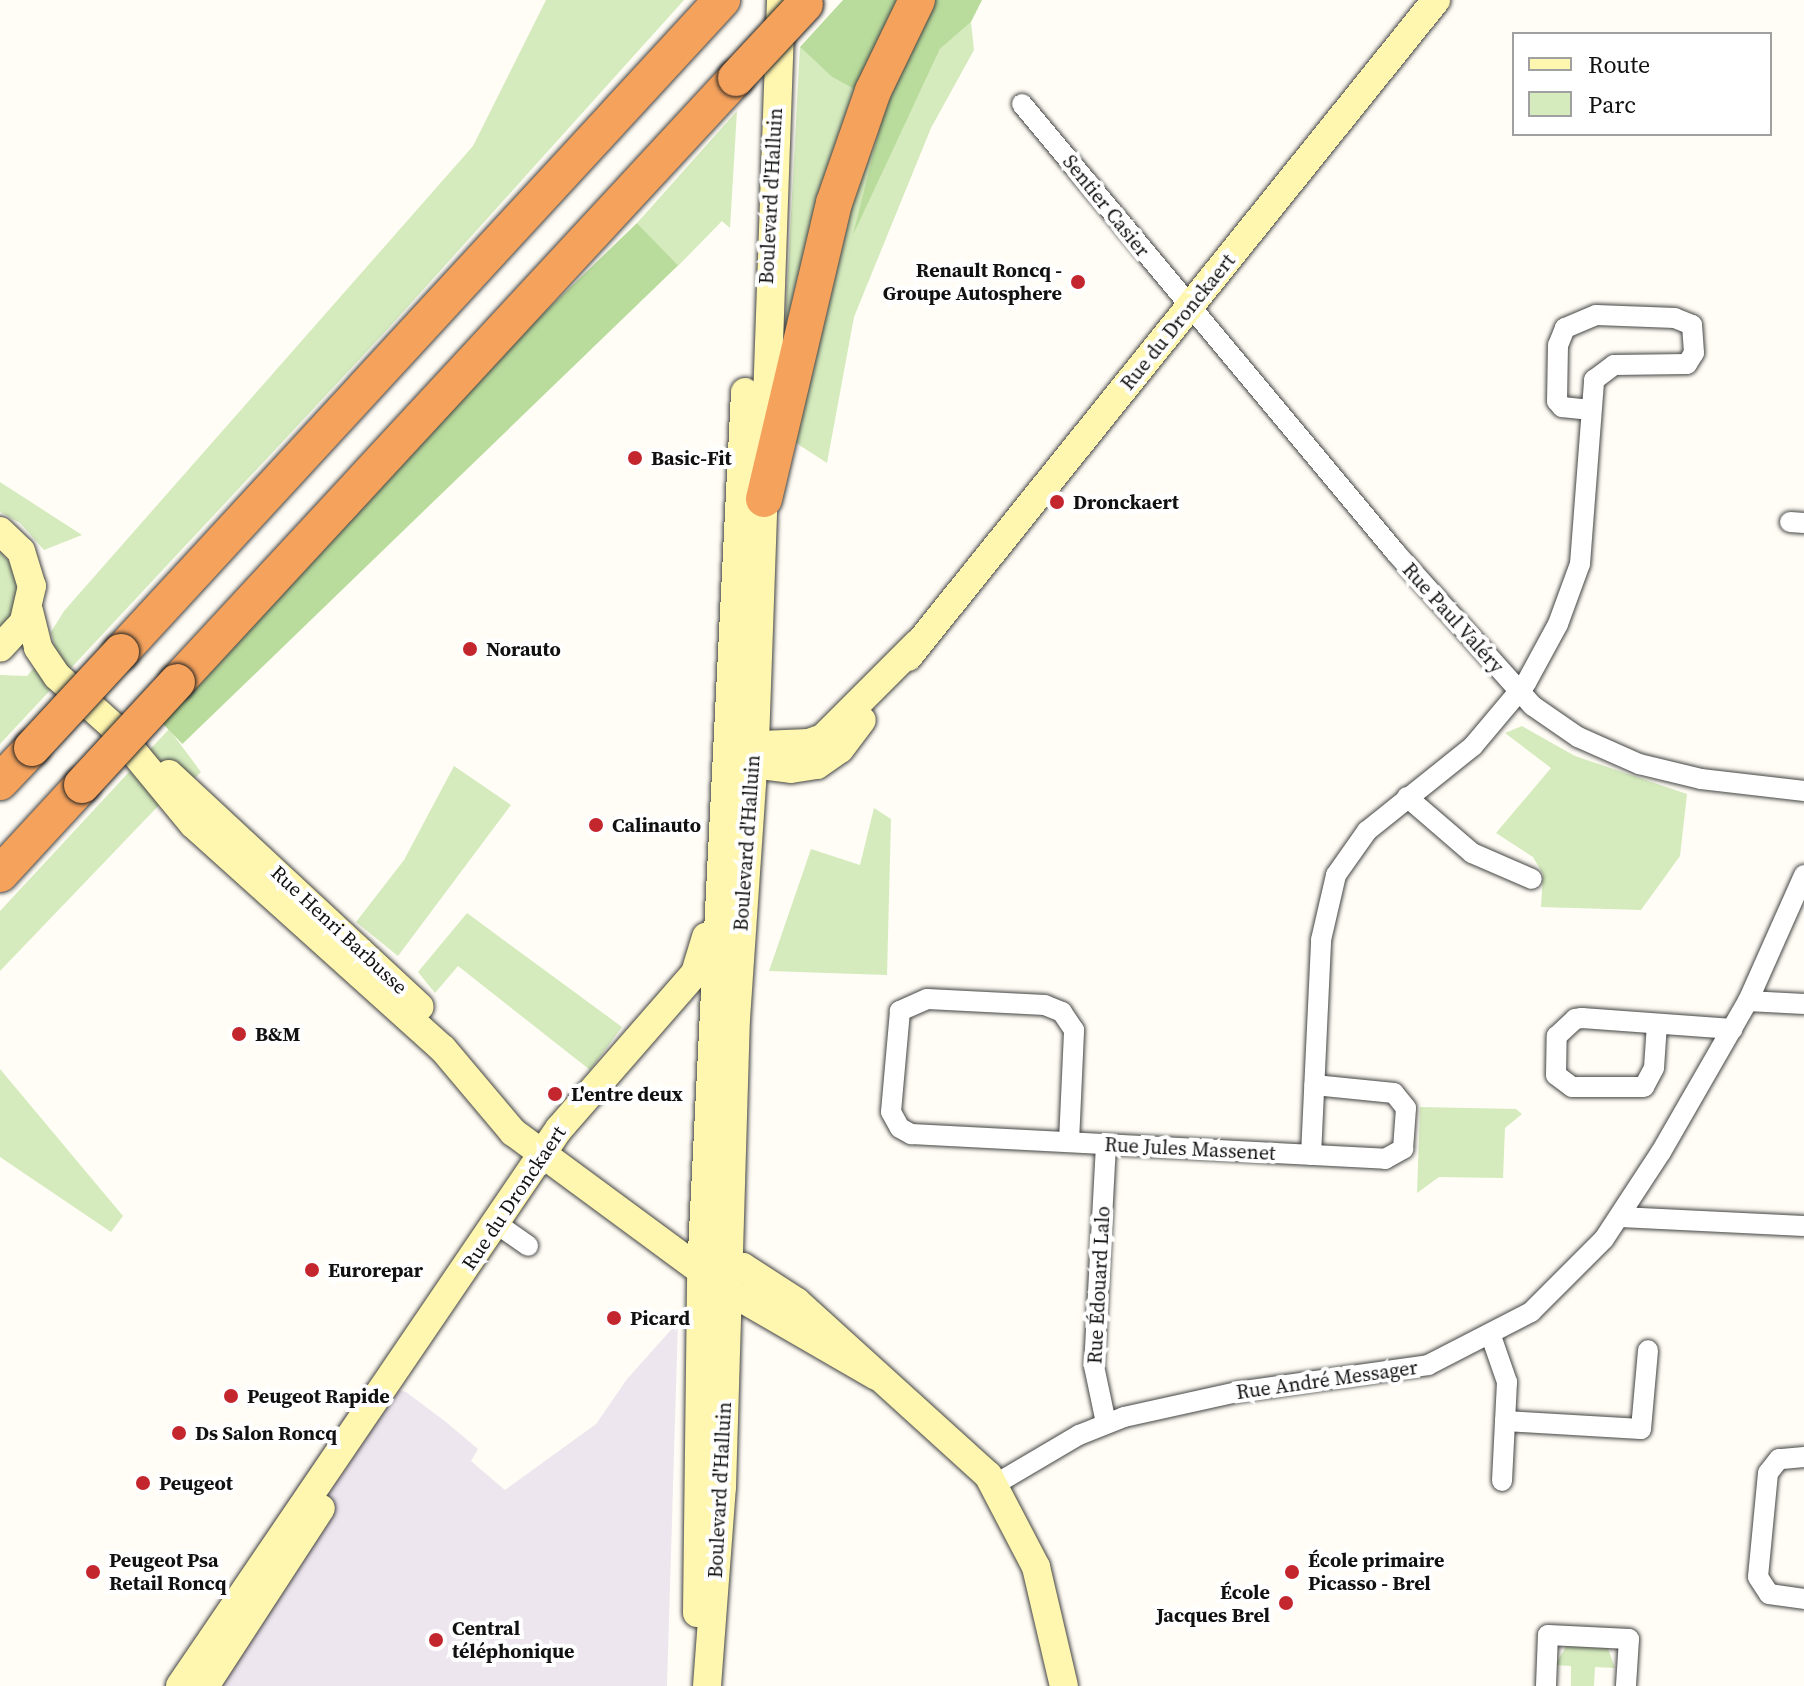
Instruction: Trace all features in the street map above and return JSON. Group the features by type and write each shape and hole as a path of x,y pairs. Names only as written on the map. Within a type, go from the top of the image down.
{"highway":[{"path":"0,782 722,0"},
{"path":"764,499 834,203 873,91 917,0"},
{"path":"0,874 736,78 798,1"}],"main road":[{"name":"Boulevard d'Halluin","path":"707,1686 722,1487 718,1275 727,754 764,0"},
{"name":"Rue du Dronckaert","path":"180,1686 573,1111 702,960 716,804 727,754 754,754 801,769 835,755 918,643 1436,0"},
{"name":"Boulevard d'Halluin","path":"697,1686 718,1275 754,754 764,499 763,387 798,1"},
{"name":"Rue Henri Barbusse","path":"0,531 21,551 28,568 29,611 38,648 57,676 113,727 193,824 443,1049 513,1132 718,1275 743,1267 797,1302 876,1376 973,1459 994,1485 1036,1567 1064,1686"},
{"path":"0,651 18,632 29,611"},
{"name":"Rue Henri Barbusse","path":"0,651 57,676"},
{"name":"Rue du Dronckaert","path":"205,1686 322,1507 389,1384"}],"street":[{"name":"Sentier Casier","path":"1022,104 1190,308"},
{"name":"Rue Paul Valéry","path":"1190,308 1519,693 1578,737 1639,764 1701,779 1804,791"},
{"path":"1311,1155 1321,940 1330,892 1358,840 1473,746 1519,693 1558,624 1577,577 1591,410 1593,385 1604,369 1687,364 1694,353 1692,325 1682,319 1596,315 1565,328 1558,345 1557,401 1562,407 1591,410"},
{"path":"1407,797 1472,853 1532,879"},
{"name":"Rue André Messager","path":"994,1485 1106,1423 1237,1392 1412,1369 1491,1336 1552,1295 1620,1217 1733,1029 1804,875"},
{"name":"Rue Jules Massenet","path":"1069,1142 1074,1030 1062,1012 1045,1005 927,999 900,1011 890,1106 900,1128 911,1134 1106,1145 1393,1158 1403,1149 1404,1102 1388,1090 1314,1085"},
{"path":"1748,1001 1804,1004"},
{"path":"1657,1024 1654,1068 1644,1087 1572,1087 1556,1075 1557,1036 1567,1023 1582,1018 1733,1029"},
{"name":"Rue Édouard Lalo","path":"1106,1145 1094,1366 1106,1423"},
{"path":"1620,1217 1804,1226"},
{"path":"497,1224 528,1246"},
{"path":"1491,1336 1506,1370 1502,1481"},
{"path":"1505,1421 1641,1429 1648,1350"},
{"path":"1804,1457 1779,1459 1768,1473 1758,1577 1769,1594 1804,1599"},
{"path":"1546,1686 1548,1635 1629,1639 1626,1686"}],"shaded area":[{"path":"678,1322 667,1686 163,1686 367,1382 406,1392 446,1422 478,1449 471,1461 505,1490 596,1424 627,1379"}],"green space":[{"path":"546,0 684,0 385,332 0,744 0,675 27,676 54,644 51,632 64,611 473,146"},
{"path":"843,0 982,0 971,22 940,49 853,235 885,106 832,77 800,47"},
{"path":"971,22 974,50 931,128 854,317 827,463 793,441 784,347 800,47 832,77 885,106 855,229 940,49"},
{"path":"737,111 730,228 722,221 678,266 637,223"},
{"path":"637,223 678,265 182,744 141,702"},
{"path":"0,482 82,535 44,550 20,523 0,512"},
{"path":"0,550 17,573 19,596 13,618 0,632"},
{"path":"1522,726 1575,756 1687,794 1680,856 1641,910 1541,907 1543,874 1533,857 1496,833 1551,768 1505,733"},
{"path":"169,729 201,772 193,780 187,776 0,971 0,911"},
{"path":"454,766 511,805 398,956 356,922 404,860"},
{"path":"874,808 891,819 887,975 769,971 811,849 860,865"},
{"path":"467,913 622,1027 590,1070 458,966 435,993 418,972"},
{"path":"0,1069 123,1216 111,1232 0,1157"},
{"path":"1420,1107 1516,1109 1522,1114 1505,1128 1503,1178 1439,1177 1417,1193"},
{"path":"1567,1645 1607,1646 1615,1668 1595,1667 1594,1686 1571,1686 1571,1666 1555,1665"}],"place":[{"name":"Renault Roncq - Groupe Autosphere","path":"1078,282"},
{"name":"Basic-Fit","path":"635,458"},
{"name":"Dronckaert","path":"1057,502"},
{"name":"Norauto","path":"470,649"},
{"name":"Calinauto","path":"596,825"},
{"name":"B&M","path":"239,1034"},
{"name":"L'entre deux","path":"555,1094"},
{"name":"Eurorepar","path":"312,1270"},
{"name":"Picard","path":"614,1318"},
{"name":"Peugeot Rapide","path":"231,1396"},
{"name":"Ds Salon Roncq","path":"179,1433"},
{"name":"Peugeot","path":"143,1483"},
{"name":"Peugeot Psa Retail Roncq","path":"93,1572"},
{"name":"École primaire Picasso - Brel","path":"1292,1572"},
{"name":"École Jacques Brel","path":"1286,1603"},
{"name":"Central téléphonique","path":"436,1640"}]}
